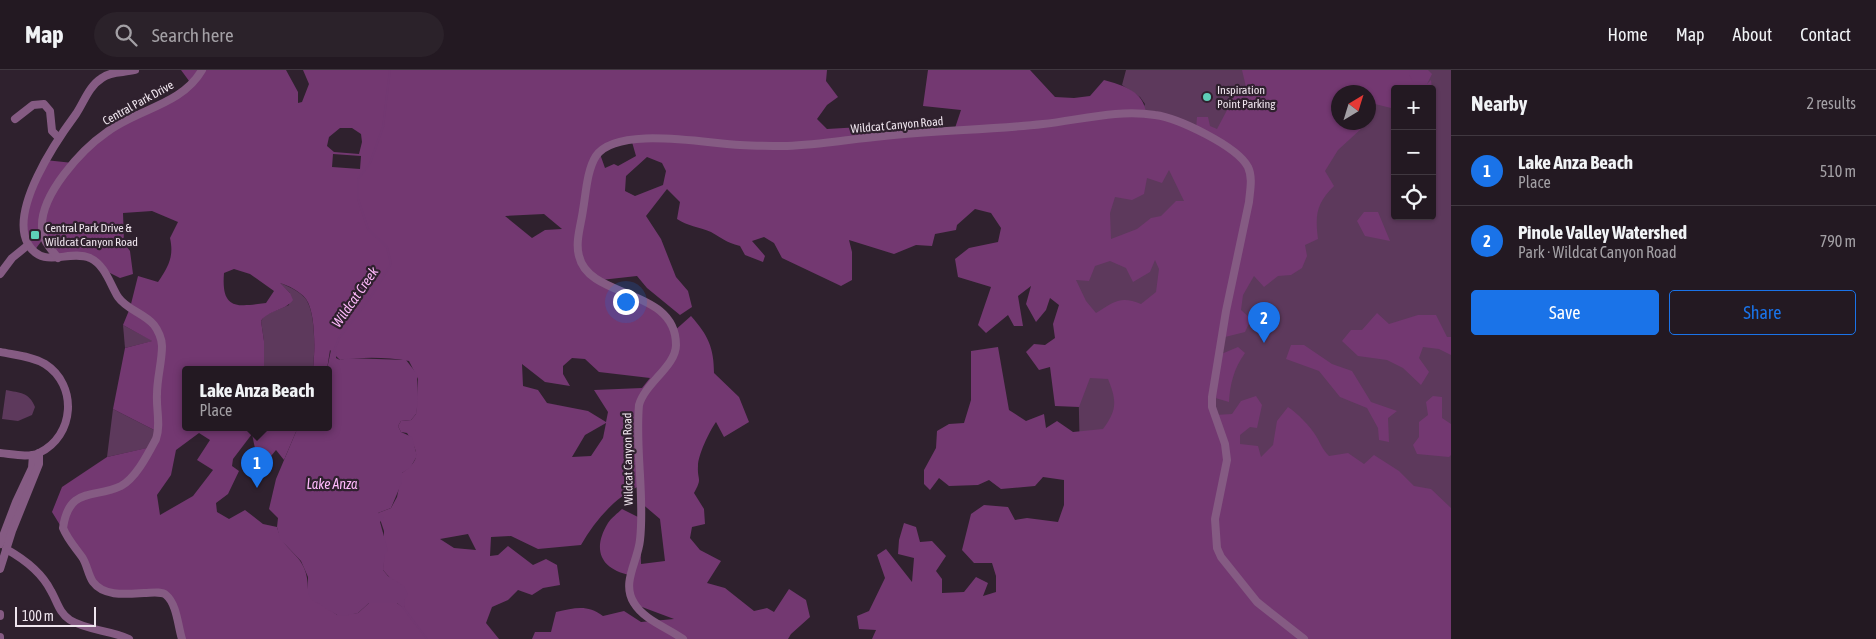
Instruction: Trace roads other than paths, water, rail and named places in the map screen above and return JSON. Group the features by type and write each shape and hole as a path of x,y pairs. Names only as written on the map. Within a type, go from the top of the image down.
{"street":[{"path":"135,70 102,77 91,89 58,137 45,160 25,209 24,232 31,248 48,259 81,256 89,257 98,263 120,299 153,324 162,345 156,396 158,432 152,447 132,477 120,486 88,494 75,502 68,511 63,528 69,542 82,556 91,579 98,587 121,594 157,593 166,595 172,602 182,639"},
{"name":"Central Park Drive","path":"44,239 42,220 46,205 73,163 107,132 138,113 178,95 192,85 202,70"},
{"path":"15,119 33,105 44,104 50,111 52,131 58,137"},
{"name":"Wildcat Canyon Road","path":"683,639 639,610 630,595 628,585 638,553 641,528 639,405 645,390 672,357 676,344 669,322 655,307 590,274 579,259 578,242 591,167 599,152 611,144 633,140 662,139 740,145 786,146 884,136 1044,124 1126,114 1154,114 1177,120 1236,154 1248,168 1251,184 1249,202 1226,311 1212,397 1212,407 1226,444 1227,460 1215,519 1217,548 1224,563 1257,602 1304,639"},
{"path":"0,274 12,258 44,239 58,258"},
{"path":"0,352 43,363 59,376 66,389 69,405 66,423 56,439 36,454 0,453"},
{"path":"0,569 3,547 40,464 36,454"},
{"path":"3,547 27,562 42,577 51,590 61,611 69,619 80,625 129,639"}],"water":[{"path":"1409,70 1428,70 1432,74 1427,84 1413,82 1409,75"},
{"name":"Lake Anza","path":"331,350 337,352 336,358 340,360 348,358 406,360 417,374 418,401 416,414 411,420 401,421 398,426 401,432 412,437 417,456 410,468 402,473 402,482 391,508 378,513 384,517 380,522 388,551 385,554 383,570 388,576 404,586 408,595 405,599 404,609 397,603 369,603 358,613 344,616 337,615 311,599 308,593 308,577 301,561 280,539 277,527 278,518 269,509 276,479 296,431 332,431 332,366 328,366"}],"waterway":[{"name":"Wildcat Creek","path":"334,351 339,338 370,298 391,264 387,247 368,229 358,199 358,179 370,163 383,127 390,70"},
{"name":"Wildcat Creek","path":"403,607 427,639"}],"place":[{"name":"Inspiration Point Parking","path":"1207,97"},
{"name":"Central Park Drive & Wildcat Canyon Road","path":"35,235"},
{"name":"Pinole Valley Watershed","path":"1264,343"},
{"name":"Lake Anza Beach","path":"257,488"}]}
